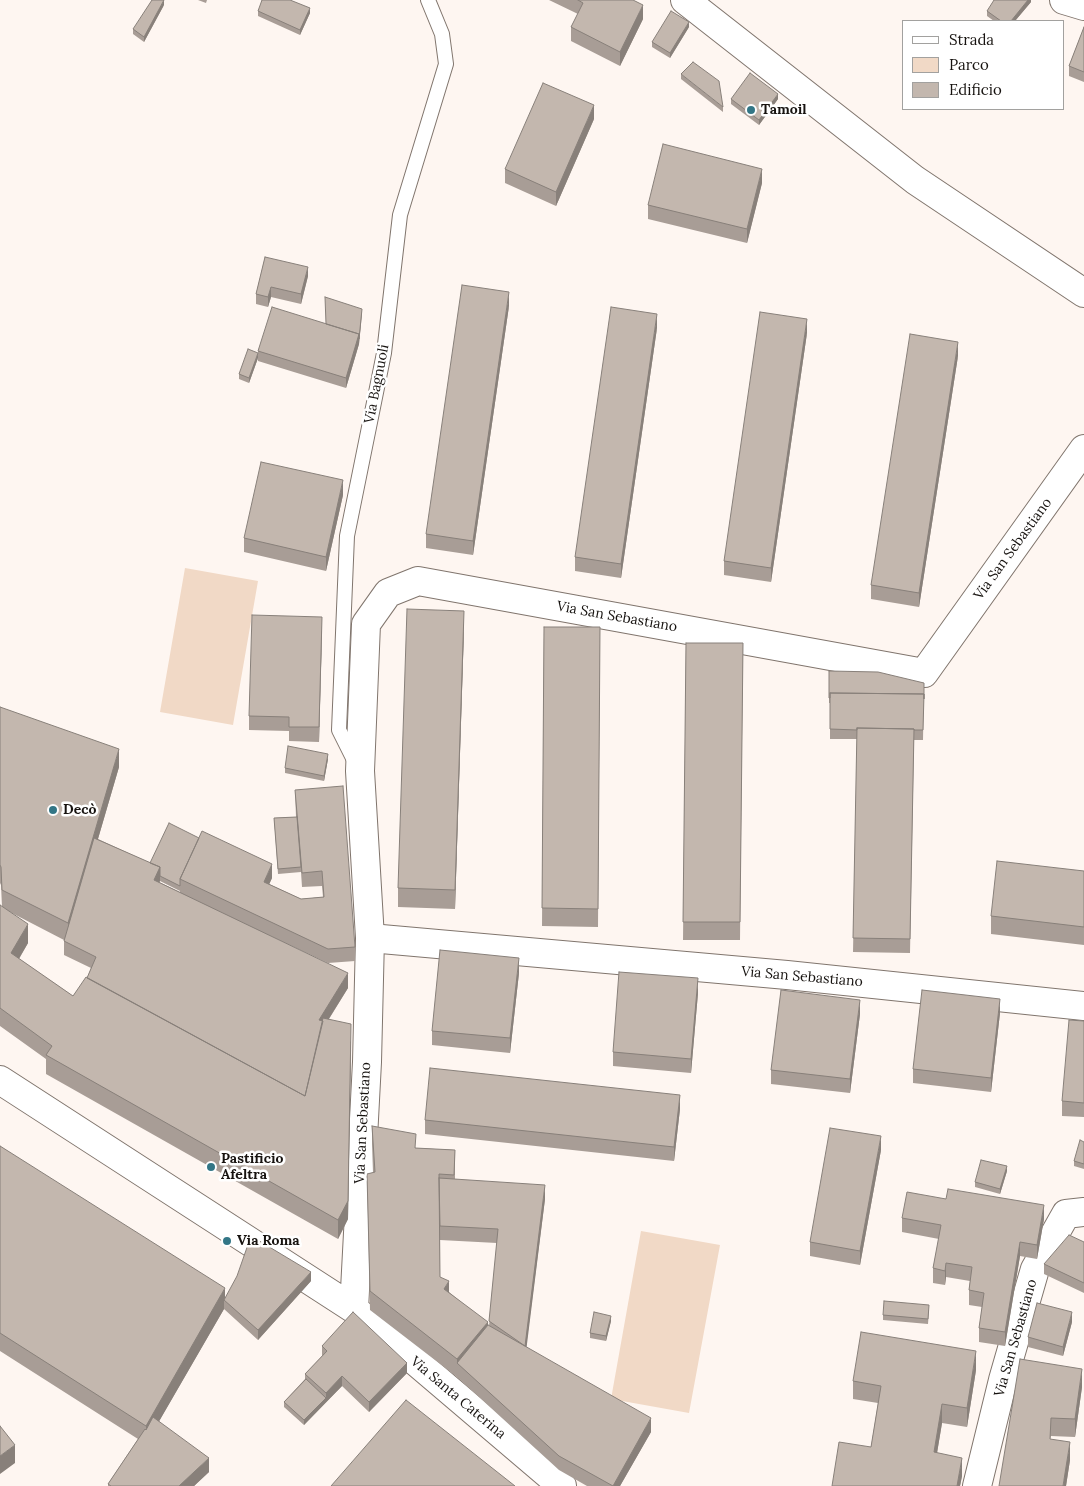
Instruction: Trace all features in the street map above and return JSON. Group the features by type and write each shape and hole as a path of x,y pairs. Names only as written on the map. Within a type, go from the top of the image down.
{"street":[{"path":"685,0 914,180 1084,293"},
{"path":"1064,0 1084,6"},
{"name":"Via San Sebastiano","path":"354,1309 367,1062 370,938 360,771 366,624 388,593 418,580 924,673 1084,449"},
{"name":"Via San Sebastiano","path":"370,938 787,976 1084,1006"},
{"path":"0,1080 354,1309"},
{"name":"Via San Sebastiano","path":"977,1486 1003,1380 1035,1269 1066,1214 1084,1212"},
{"name":"Via Santa Caterina","path":"354,1309 562,1486"}],"lane":[{"name":"Via Bagnuoli","path":"360,771 339,730 347,536 384,353 400,215 446,64 442,34 428,0"}],"green space":[{"path":"185,568 258,581 233,725 160,712"},
{"path":"641,1231 720,1245 689,1413 611,1399"}],"building":[{"path":"152,0 164,0 144,37 133,29"},
{"path":"262,0 290,0 310,8 300,30 258,11"},
{"path":"578,0 633,0 643,5 620,52 571,27 583,3"},
{"path":"994,0 1028,0 1012,20 1000,20 987,11"},
{"path":"671,11 689,22 670,53 652,42"},
{"path":"1084,27 1084,72 1069,66"},
{"path":"693,62 719,81 723,107 681,74"},
{"path":"750,73 778,94 759,120 731,99"},
{"path":"543,83 594,105 556,192 505,169"},
{"path":"663,144 762,169 747,229 648,205"},
{"path":"265,257 308,267 301,294 271,287 268,297 256,294"},
{"path":"462,285 509,292 473,541 426,534"},
{"path":"325,297 362,309 359,339 359,334 326,324"},
{"path":"272,307 359,334 346,378 258,351"},
{"path":"611,307 657,314 621,564 575,557"},
{"path":"760,312 807,319 771,568 724,561"},
{"path":"910,334 958,342 919,593 871,585"},
{"path":"248,349 258,353 249,378 239,374"},
{"path":"261,462 343,480 326,557 244,538"},
{"path":"407,609 464,611 455,890 398,888"},
{"path":"252,615 322,617 319,727 289,727 289,717 249,716"},
{"path":"544,627 600,627 598,909 542,908"},
{"path":"686,643 743,643 740,922 683,922"},
{"path":"829,671 878,672 924,683 924,694 830,693 829,698"},
{"path":"830,693 924,694 923,730 830,729"},
{"name":"Decò","path":"0,707 119,749 68,923 2,890 0,865"},
{"path":"857,728 914,729 910,939 853,938"},
{"path":"288,746 328,754 324,776 285,768"},
{"path":"343,786 355,947 328,949 180,879 202,831 272,864 264,882 301,899 324,897 322,871 302,873 295,790"},
{"path":"297,817 301,867 278,869 274,818"},
{"path":"169,823 199,838 180,879 180,886 160,876 160,867 150,863"},
{"path":"94,838 160,867 154,880 348,973 319,1020 323,1021 305,1096 87,978 96,957 64,941"},
{"path":"997,861 1084,871 1084,927 991,916"},
{"path":"0,905 28,924 11,953 73,996 86,977 305,1096 323,1018 351,1024 348,1201 338,1220 46,1055 52,1046 0,1008"},
{"path":"440,950 519,958 510,1038 432,1031"},
{"path":"619,972 698,978 691,1059 613,1052"},
{"path":"781,990 860,1000 850,1079 771,1070"},
{"path":"922,990 1000,999 991,1078 913,1069"},
{"path":"1069,1020 1084,1021 1084,1103 1062,1101"},
{"path":"430,1068 680,1095 674,1147 425,1120"},
{"path":"372,1126 416,1134 415,1148 455,1150 454,1175 439,1174 440,1277 449,1281 444,1289 488,1322 457,1359 370,1291 367,1174 375,1172"},
{"path":"830,1128 881,1136 860,1251 810,1242"},
{"path":"1080,1140 1084,1142 1084,1164 1074,1161"},
{"path":"0,1146 225,1288 146,1426 0,1333"},
{"path":"981,1160 1007,1166 1000,1189 975,1182"},
{"path":"439,1178 545,1185 525,1346 489,1321 498,1229 440,1226"},
{"path":"948,1189 1044,1205 1037,1245 1020,1242 1005,1332 979,1328 984,1293 969,1290 972,1267 946,1263 945,1271 933,1268 941,1225 902,1218 907,1192 946,1199"},
{"path":"1069,1235 1084,1242 1084,1283 1044,1264"},
{"path":"251,1236 311,1272 258,1330 224,1300 237,1276"},
{"path":"884,1301 929,1305 928,1319 883,1315"},
{"path":"1037,1303 1072,1312 1063,1347 1028,1337"},
{"path":"353,1312 407,1363 369,1402 342,1376 326,1393 305,1374 327,1351 322,1346"},
{"path":"594,1312 611,1316 606,1336 590,1333"},
{"path":"488,1325 651,1418 613,1486 559,1456 457,1363"},
{"path":"861,1332 976,1351 967,1408 942,1404 934,1452 962,1458 957,1486 832,1486 839,1442 871,1447 881,1386 853,1381"},
{"path":"1020,1359 1082,1369 1075,1419 1051,1418 1050,1439 1070,1442 1063,1486 999,1486"},
{"path":"306,1379 326,1398 304,1420 284,1402"},
{"path":"406,1400 515,1486 331,1486"},
{"path":"153,1417 209,1458 179,1486 111,1486 108,1484"},
{"path":"0,1426 15,1445 0,1456"}],"place":[{"name":"Tamoil","path":"751,110"},
{"name":"Decò","path":"53,810"},
{"name":"Pastificio Afeltra","path":"211,1167"},
{"name":"Via Roma","path":"227,1241"}]}
